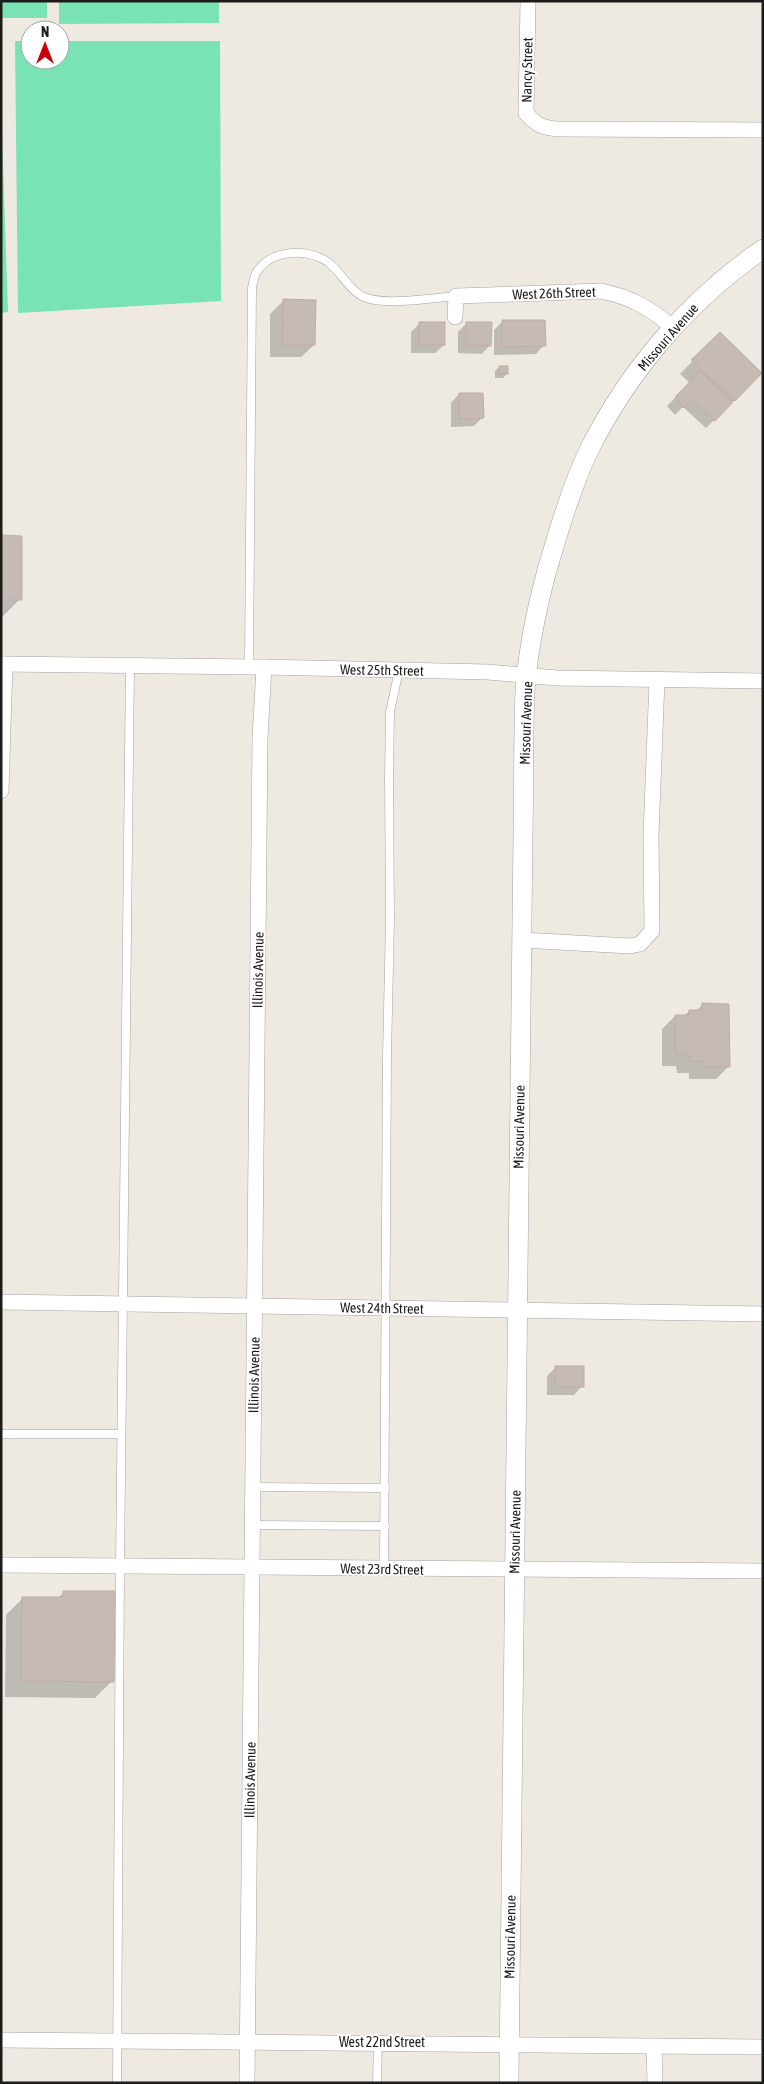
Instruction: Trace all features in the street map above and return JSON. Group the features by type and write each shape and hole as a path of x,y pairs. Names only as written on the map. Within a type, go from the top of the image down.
{"street":[{"name":"Nancy Street","path":"528,1 526,113 536,124 546,128 763,130"},
{"name":"Missouri Avenue","path":"508,2083 527,676 537,616 552,552 588,452 637,371 672,328 740,264 763,249"},
{"name":"West 26th Street","path":"456,296 601,291 621,295 640,303 656,313 672,328"},
{"path":"455,317 456,296"},
{"path":"1,791 3,664"},
{"name":"West 25th Street","path":"3,664 399,670 488,672 557,678 763,681"},
{"name":"Illinois Avenue","path":"247,2083 260,738 256,667"},
{"path":"522,940 630,946 640,944 652,931 651,836 657,680"},
{"name":"West 24th Street","path":"1,1302 763,1314"},
{"name":"West 23rd Street","path":"1,1565 763,1572"},
{"name":"West 22nd Street","path":"1,2040 509,2043 763,2047"},
{"path":"654,2046 655,2083"}],"lane":[{"path":"256,667 252,288 256,274 278,254 310,254 328,262 362,296 375,300 410,300 456,296"},
{"path":"117,2083 122,1304 130,665"},
{"path":"384,1569 390,712 399,670"},
{"path":"1,1434 121,1434"},
{"path":"253,1487 385,1488"},
{"path":"253,1525 385,1526"},
{"path":"377,2083 378,2042"}],"green space":[{"path":"1,1 47,1 47,18 1,18"},
{"path":"59,1 219,1 219,23 70,24 70,20 59,20"},
{"path":"15,41 20,41 20,70 70,70 70,41 220,41 221,301 18,313"},
{"path":"1,104 8,312 1,313"}],"building":[{"path":"283,299 316,300 315,345 282,345"},
{"path":"502,320 545,320 546,346 502,347"},
{"path":"419,322 445,322 445,345 419,345"},
{"path":"466,322 492,322 491,346 466,345"},
{"path":"720,332 762,373 735,401 691,360"},
{"path":"499,366 508,366 508,374 499,374"},
{"path":"700,371 733,402 715,421 692,399 684,408 675,397"},
{"path":"459,393 483,393 484,418 459,419"},
{"path":"1,535 22,536 22,600 1,600"},
{"path":"702,1003 729,1004 730,1067 701,1067 701,1061 690,1061 689,1054 675,1054 675,1015 689,1015 689,1010 702,1010"},
{"path":"555,1366 584,1366 584,1387 555,1387"},
{"path":"63,1591 115,1591 114,1682 21,1681 22,1597 63,1597"}]}
